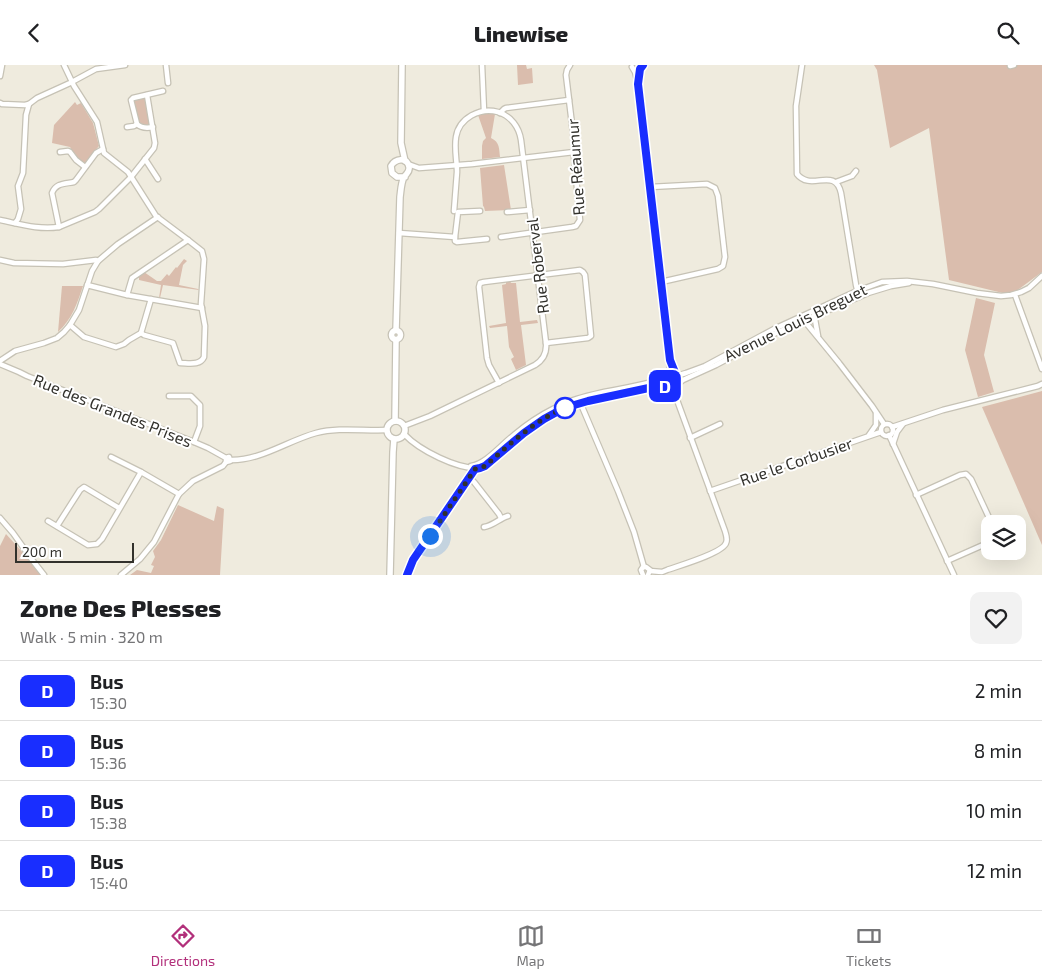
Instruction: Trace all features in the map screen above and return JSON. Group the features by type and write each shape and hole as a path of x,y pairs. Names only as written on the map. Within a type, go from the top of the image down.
{"main road":[{"path":"395,421 396,340 400,336 400,333 396,331 398,233 402,184 409,168 401,143 402,65"},
{"path":"400,197 391,168 401,143"},
{"path":"395,161 400,159 407,163"},
{"path":"395,176 400,178 406,175"},
{"path":"395,421 401,422 404,426 404,434 394,439 389,436 386,430 389,423 395,421"},
{"path":"390,575 394,439"}],"street":[{"path":"0,77 2,65"},
{"path":"64,65 72,82 96,119 105,155 126,170 158,217 202,251 204,259 202,308 205,326 204,357 202,361 199,363 180,363 173,343 142,333"},
{"path":"0,103 29,104 37,98 96,69 125,65"},
{"path":"166,65 168,83"},
{"path":"482,65 484,111"},
{"name":"Rue Réaumur","path":"533,232 572,227 576,226 580,221 575,149 566,73 570,65"},
{"path":"630,66 636,68 642,65"},
{"path":"638,84 642,65"},
{"path":"802,65 796,106 797,174 800,179 806,181 831,180 836,182 840,188 858,294"},
{"path":"577,399 613,479 634,532 644,567 648,568 649,573 662,572 720,551 726,544 725,531 677,400 665,382 670,367 670,360 638,84 635,73 630,66"},
{"path":"137,125 131,100 163,91"},
{"path":"0,220 26,226 49,228 58,227 95,212 131,177 155,146 147,95"},
{"path":"454,211 457,165 455,144 458,131 467,118 475,113 484,111 500,113 506,108 569,100"},
{"path":"15,223 21,207 18,186 23,173 26,120 29,104"},
{"name":"Rue Roberval","path":"500,113 509,118 517,128 520,136 546,343"},
{"path":"127,127 137,125 148,128 153,127"},
{"path":"58,227 52,191 60,184 74,182 96,153 103,149"},
{"path":"60,152 70,152 85,167"},
{"path":"407,163 419,167 457,165 574,152"},
{"path":"145,159 158,179"},
{"path":"406,175 419,167"},
{"path":"836,182 852,175 856,171"},
{"path":"650,187 706,184 715,188 718,196 725,257 722,266 718,269 661,282"},
{"path":"508,212 530,210"},
{"path":"480,211 458,212 455,241 487,239"},
{"path":"20,213 26,226"},
{"path":"0,363 15,351 57,338 70,325 82,302 92,271 98,261 118,244 158,217"},
{"path":"501,237 533,232"},
{"path":"398,233 455,237"},
{"path":"127,295 132,278 188,239"},
{"path":"0,260 14,263 63,264 98,261"},
{"path":"404,426 430,416 498,383 540,362 546,352 546,343 589,338 591,334 583,272 580,270 538,275 484,282 480,285 489,365 498,383"},
{"path":"1042,275 1029,288 1015,295 1042,369"},
{"name":"Avenue Louis Breguet","path":"676,375 705,365 774,329 814,314 882,282 915,282 992,295 1015,295"},
{"path":"87,285 127,295 202,308"},
{"path":"70,325 84,337 116,347 142,333 150,299"},
{"path":"814,314 818,337"},
{"path":"802,319 876,411 884,424"},
{"name":"Avenue Louis Breguet","path":"678,384 802,319"},
{"path":"670,360 678,379 676,388 677,400"},
{"name":"Rue des Grandes Prises","path":"0,363 62,391 194,442 228,460"},
{"path":"407,575 413,560 470,478 475,467 521,429 557,406 577,399 657,381 672,374 676,375"},
{"path":"577,399 658,386 673,388 678,384"},
{"path":"892,427 933,413 1042,384"},
{"path":"169,396 191,396 200,405 200,426 194,442"},
{"path":"868,436 876,425 876,411"},
{"path":"893,445 897,431 904,423"},
{"path":"690,438 720,424"},
{"path":"884,424 889,424 892,427"},
{"path":"884,424 881,427 881,431 885,435 889,435"},
{"path":"889,435 892,432 892,427"},
{"path":"121,575 140,559 154,542 179,494 193,481 223,466 228,460 250,458 317,433 344,430 386,430"},
{"name":"Rue le Corbusier","path":"710,491 881,431"},
{"path":"404,434 413,443 452,463 475,467"},
{"path":"889,435 954,575"},
{"path":"111,457 179,494"},
{"path":"48,521 88,545 97,544 102,539 141,472"},
{"path":"916,495 966,474 971,479 988,515"},
{"path":"470,478 501,518"},
{"path":"57,526 80,489 84,487 120,508"},
{"path":"484,527 489,527 501,518 508,516"},
{"path":"0,518 44,575"},
{"path":"947,561 981,546"},
{"path":"643,575 641,570 644,567"}],"shaded area":[{"path":"517,65 526,65 527,69 532,68 533,83 518,85"},
{"path":"874,65 1042,65 1042,272 1011,295 949,280 929,128 890,148 877,70"},
{"path":"146,99 150,121 146,126 139,123 134,102"},
{"path":"75,102 77,105 81,103 93,123 99,146 84,164 77,158 70,147 52,143 54,125"},
{"path":"483,113 495,114 491,138 498,144 500,157 482,159 482,146 486,138 478,115"},
{"path":"504,165 511,210 485,211 480,168"},
{"path":"184,259 187,261 183,265 179,285 199,290 163,285 159,298 161,285 139,280 137,277 144,272 157,281 161,281 167,274 169,276"},
{"path":"506,281 516,283 520,322 537,320 538,323 521,325 526,365 516,370 511,359 514,357 509,347 507,326 490,328 489,326 506,323 502,285 506,284"},
{"path":"62,286 83,286 76,305 58,332"},
{"path":"976,298 995,303 984,355 994,392 978,397 965,350"},
{"path":"1042,391 1042,545 982,407"},
{"path":"178,505 214,521 217,506 224,509 220,575 130,575 137,570 151,573 154,566 151,565 155,557 153,551 161,540"},
{"path":"6,534 43,575 0,575 0,546"}],"bus line":[{"name":"D","path":"407,575 413,560 475,469 485,466 524,433 564,408 658,386 668,387 665,382 666,378 668,375 676,375 670,360 638,84 640,69 643,65"}],"route":[{"path":"430,536 475,469 485,466 524,433 544,419 565,408"}]}
